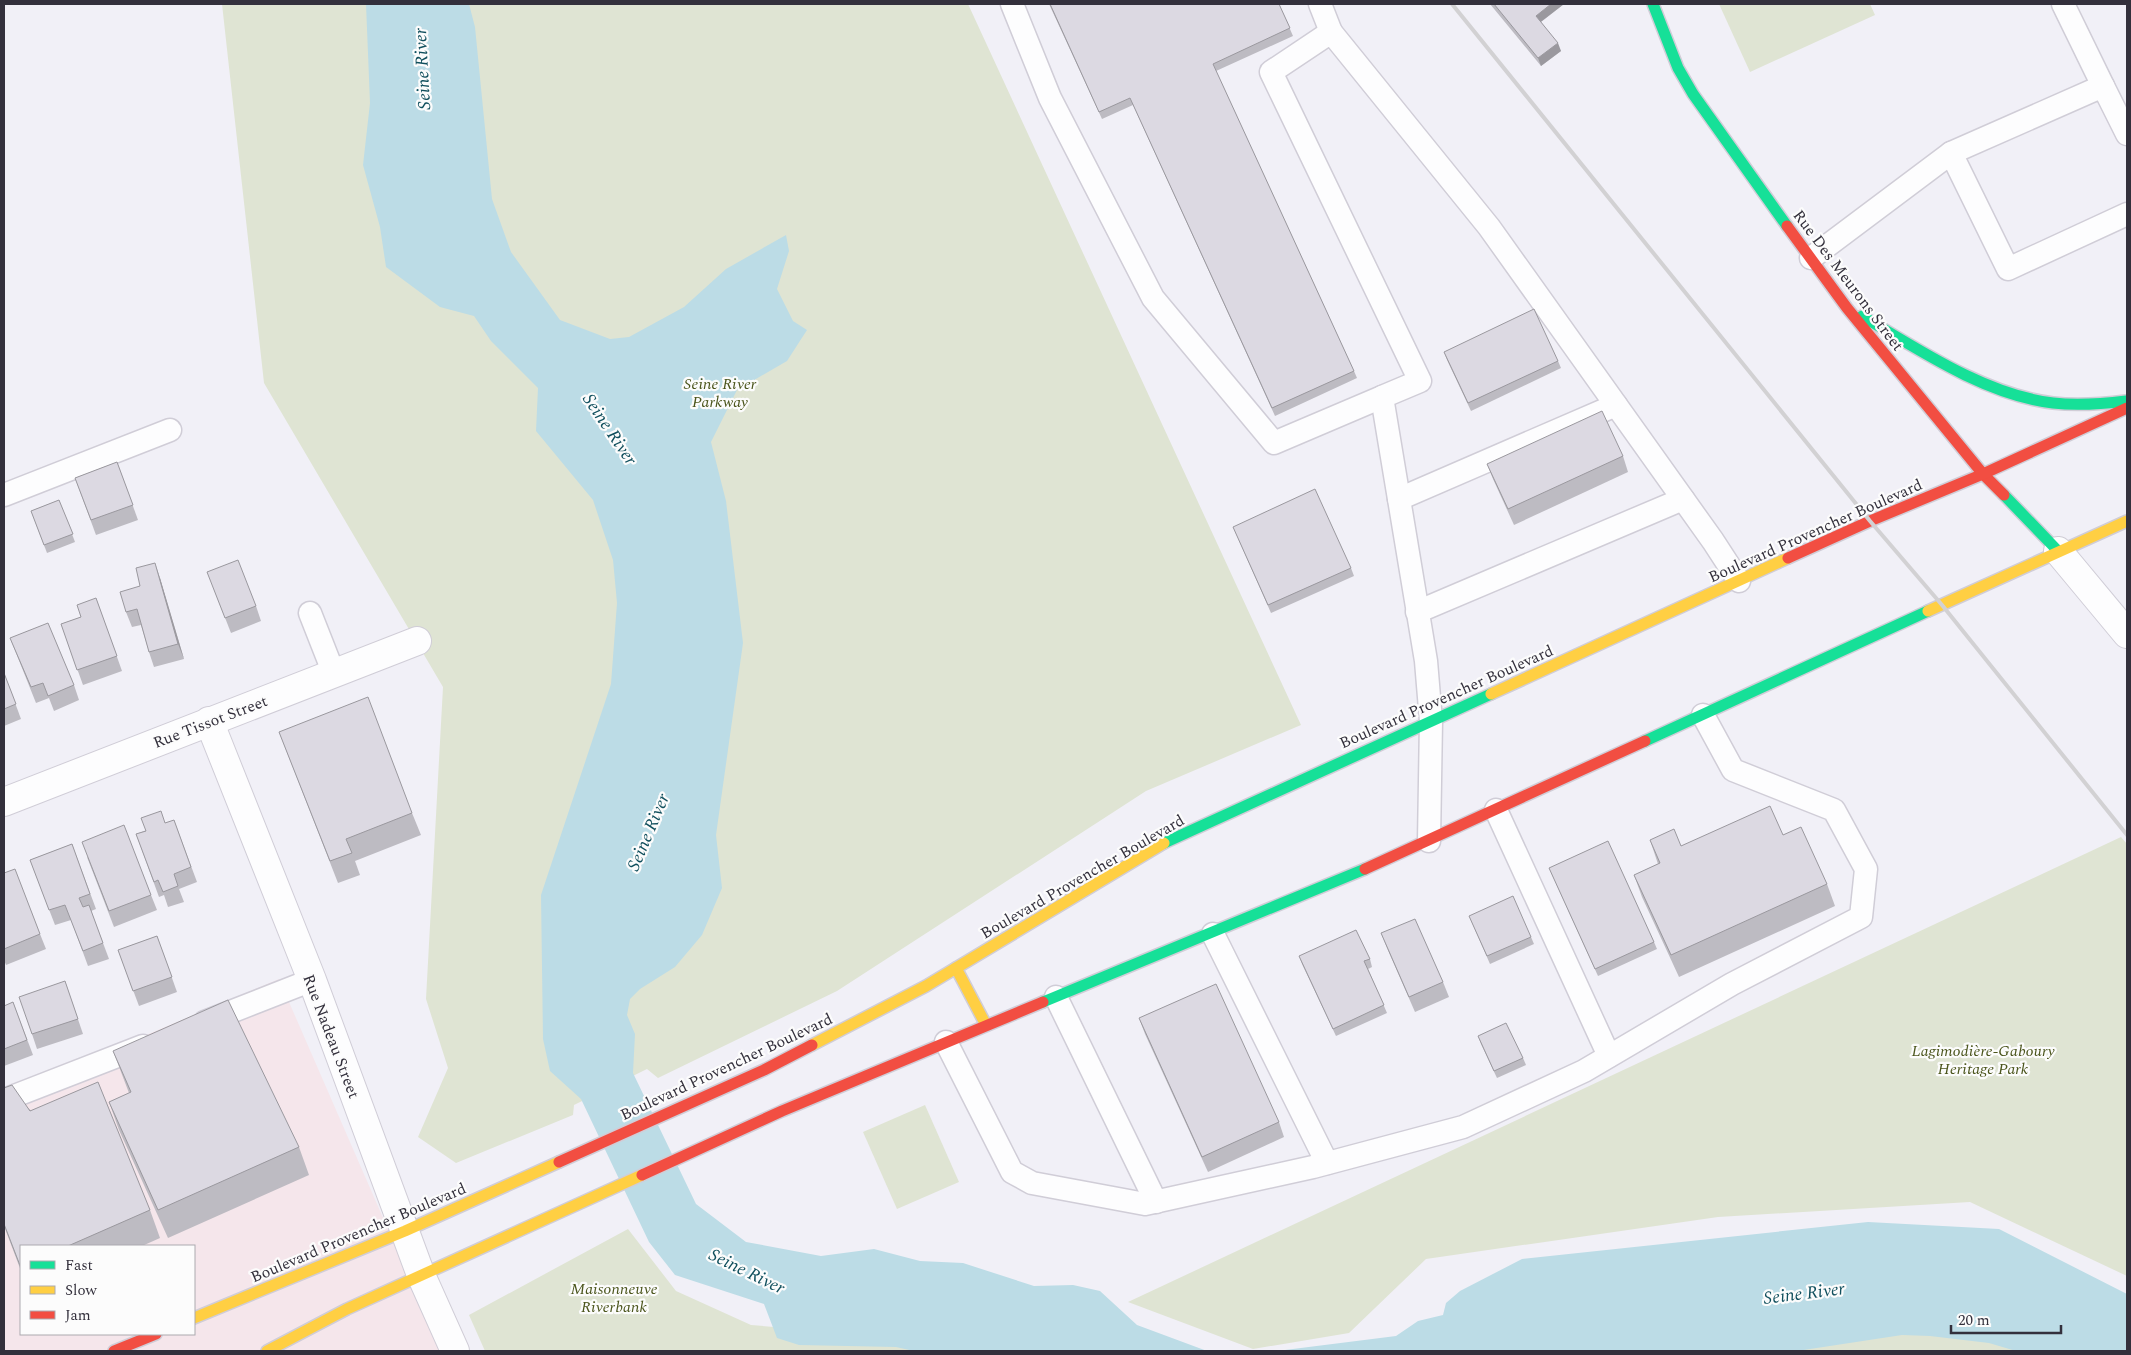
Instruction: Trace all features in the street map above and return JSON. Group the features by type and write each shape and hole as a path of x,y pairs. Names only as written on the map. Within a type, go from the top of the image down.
{"main road":[{"name":"Rue Des Meurons Street","path":"1653,4 1678,68 1693,94 1722,137 1847,308 1983,474 2058,551"},
{"path":"1847,308 1943,363 2015,394 2052,402 2079,405 2127,401"},
{"name":"Boulevard Provencher Boulevard","path":"195,1318 405,1231 764,1070 926,986 1164,843 1870,521 1983,474 2127,408"},
{"path":"266,1351 346,1310 421,1275 782,1111 986,1025 1338,882 2127,521"},
{"path":"956,968 986,1025"},
{"path":"114,1351 154,1335"}],"street":[{"path":"2058,551 2127,634"},
{"name":"Rue Tissot Street","path":"4,802 417,641"},
{"name":"Rue Nadeau Street","path":"209,721 312,980 421,1275 455,1351"}],"lane":[{"path":"1012,4 1050,98 1153,298 1274,443 1420,381 1271,72 1331,32"},
{"path":"1320,4 1331,32 1489,227 1616,404 1739,581"},
{"path":"2063,4 2127,134"},
{"path":"1811,258 1950,154 2103,86"},
{"path":"1950,154 2008,269 2127,214"},
{"path":"1382,397 1426,662 1431,721 1429,840"},
{"path":"1399,499 1616,404"},
{"path":"4,494 170,430"},
{"path":"1417,612 1683,499"},
{"path":"310,613 334,674"},
{"path":"946,1042 1012,1172 1032,1183 1145,1204 1327,1163 1463,1127 1584,1071 1732,984 1861,917 1866,869 1834,810 1733,770 1704,715"},
{"path":"1496,810 1609,1056"},
{"path":"1213,934 1327,1163"},
{"path":"4,1100 312,980"},
{"path":"1056,997 1156,1202"}],"shaded area":[{"path":"279,979 441,1351 4,1351 4,1095"}],"green space":[{"name":"Seine River Parkway","path":"222,4 968,4 1301,725 1146,791 837,991 658,1078 647,1069 574,1105 573,1115 456,1163 418,1137 448,1068 426,999 443,687 264,383"},
{"path":"1719,4 1870,4 1875,15 1750,72"},
{"name":"Lagimodière-Gaboury Heritage Park","path":"2121,837 2127,844 2127,1276 1970,1202 1718,1217 1426,1259 1349,1333 1253,1349 1128,1302"},
{"path":"925,1105 959,1182 897,1209 863,1132"},
{"name":"Maisonneuve Riverbank","path":"628,1229 676,1291 751,1325 880,1336 981,1351 485,1351 469,1315"},
{"path":"1873,1318 2062,1351 1698,1351"}],"water":[{"name":"Seine River","path":"366,4 469,4 475,27 492,199 511,252 560,320 610,339 629,337 684,307 726,269 786,235 789,251 777,289 793,321 807,330 787,361 737,390 711,442 726,501 743,643 716,835 722,888 702,935 675,967 640,989 630,999 627,1015 635,1034 633,1073 696,1204 746,1242 821,1256 874,1249 920,1261 963,1263 1034,1286 1073,1285 1100,1291 1137,1325 1207,1351 914,1351 896,1347 799,1345 777,1338 764,1304 675,1275 649,1242 581,1099 550,1071 543,1039 541,895 611,684 617,603 613,560 593,500 536,431 538,388 491,341 474,316 440,307 386,267 380,227 363,165 370,103"},
{"name":"Seine River","path":"1868,1222 1999,1229 2127,1294 2127,1351 2016,1351 1989,1343 1930,1336 1902,1335 1797,1351 1277,1351 1396,1336 1418,1321 1443,1315 1446,1303 1460,1291 1522,1259"}],"building":[{"path":"1050,4 1279,4 1290,28 1213,64 1354,371 1272,408 1130,98 1099,112"},
{"path":"1494,4 1551,4 1536,16 1558,43 1538,58"},
{"path":"1534,309 1558,361 1468,403 1444,352"},
{"path":"1602,411 1623,456 1508,509 1487,464"},
{"path":"117,462 133,505 91,520 75,478"},
{"path":"1315,489 1351,568 1268,605 1233,527"},
{"path":"59,500 73,534 44,545 31,511"},
{"path":"238,560 256,606 225,618 207,572"},
{"path":"155,563 178,644 149,652 137,609 126,612 120,592 140,586 136,568"},
{"path":"96,598 117,656 77,670 61,624 81,617 77,605"},
{"path":"48,623 74,685 48,696 43,683 31,687 10,638"},
{"path":"4,673 16,704 4,709"},
{"path":"368,697 412,813 346,839 352,853 330,861 279,732"},
{"path":"1770,806 1783,835 1801,827 1827,884 1671,955 1634,875 1660,863 1650,840 1674,829 1681,846"},
{"path":"161,811 165,823 174,820 191,867 174,874 178,886 163,892 158,880 154,882 136,834 146,831 141,818"},
{"path":"124,825 151,895 109,911 82,842"},
{"path":"1608,841 1654,942 1595,969 1549,868"},
{"path":"72,844 90,894 79,898 83,907 89,905 103,943 83,951 65,905 49,910 30,860"},
{"path":"15,869 40,934 4,949 4,873"},
{"path":"1513,896 1531,937 1487,956 1469,916"},
{"path":"1415,919 1443,982 1409,997 1381,933"},
{"path":"1356,930 1370,959 1364,961 1384,1005 1333,1029 1299,956"},
{"path":"157,936 172,977 133,991 118,950"},
{"path":"65,981 78,1019 32,1034 19,997"},
{"path":"1216,984 1279,1122 1202,1157 1139,1018"},
{"path":"228,1000 299,1147 158,1210 109,1102 131,1092 113,1051"},
{"path":"13,1002 27,1040 4,1049 4,1006"},
{"path":"1506,1023 1523,1058 1494,1071 1478,1036"},
{"path":"98,1082 150,1210 70,1245 20,1245 20,1265 4,1224 4,1088 12,1085 30,1111"}],"railway":[{"path":"1452,4 1870,521 1942,605 2127,835"}],"traffic: fast":[{"path":"1653,4 1678,68 1693,94 1787,226"},
{"path":"1862,316 1954,369 2003,391 2062,404 2126,401"},
{"path":"2004,495 2058,551"},
{"path":"1645,741 1928,611"},
{"path":"1164,843 1491,694"},
{"path":"1043,1002 1365,869"}],"traffic: slow":[{"path":"1928,611 2127,521"},
{"path":"1491,694 1788,558"},
{"path":"812,1045 926,986 1164,843"},
{"path":"956,968 986,1025"},
{"path":"195,1318 405,1231 559,1162"},
{"path":"267,1351 347,1309 642,1175"}],"traffic: jam":[{"path":"1787,226 1847,308 1983,474 2004,495"},
{"path":"1788,558 1870,521 1983,474 2127,408"},
{"path":"1365,869 1645,741"},
{"path":"642,1175 782,1111 1043,1002"},
{"path":"559,1162 764,1070 812,1045"},
{"path":"114,1351 154,1335"}]}
